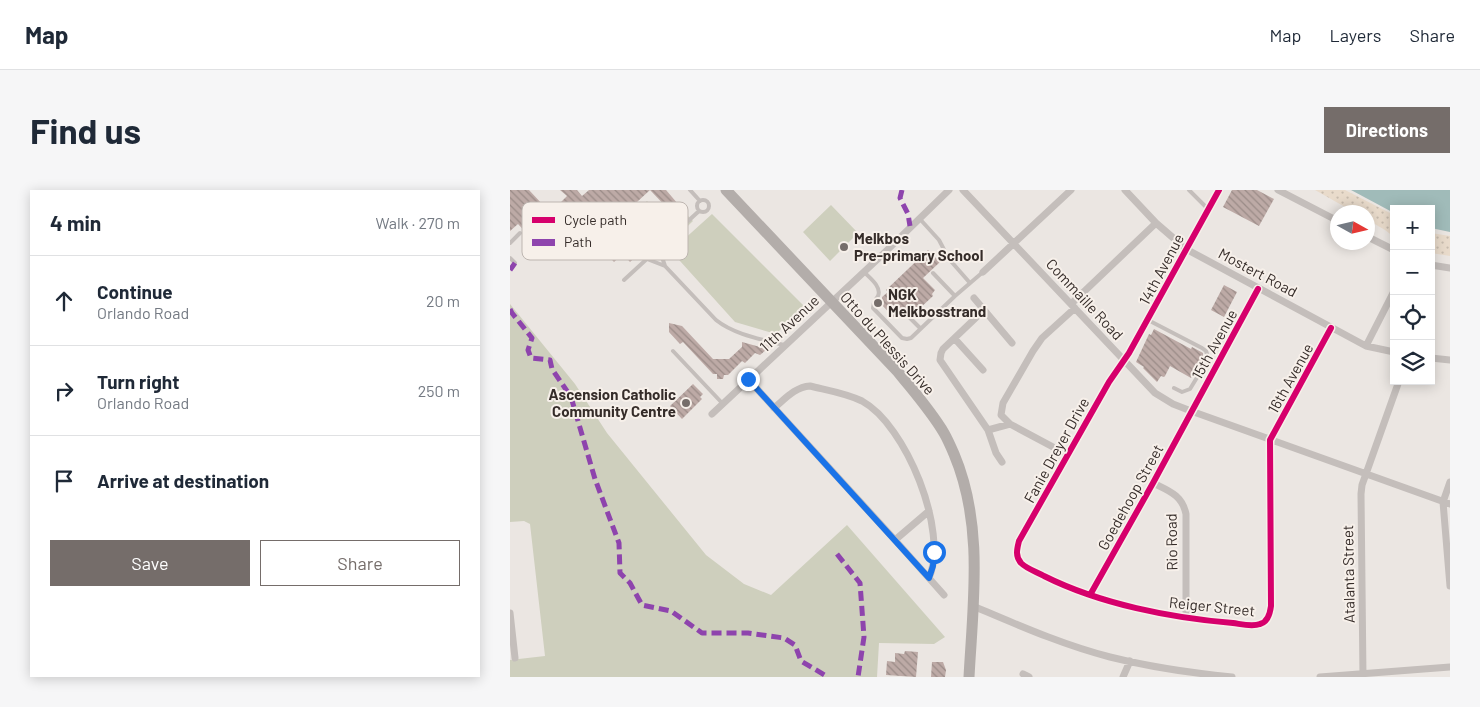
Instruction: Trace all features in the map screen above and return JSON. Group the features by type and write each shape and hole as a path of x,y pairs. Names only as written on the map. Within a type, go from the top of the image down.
{"main road":[{"name":"Otto du Plessis Drive","path":"726,190 898,372 923,402 945,434 961,470 972,515 975,557 969,677"}],"street":[{"name":"11th Avenue","path":"712,414 949,190"},
{"name":"Commaille Road","path":"963,190 1155,393 1173,404 1191,411 1446,503"},
{"path":"983,272 1071,190"},
{"name":"Mostert Road","path":"1125,190 1156,223 1186,249 1366,346 1390,351"},
{"name":"14th Avenue","path":"1123,360 1148,320 1219,190"},
{"path":"1278,190 1330,217"},
{"path":"1068,455 1010,424 1001,415 1003,403 1042,338 1156,223"},
{"path":"1375,240 1390,248"},
{"path":"1435,266 1450,268"},
{"name":"15th Avenue","path":"1191,411 1258,288"},
{"path":"1366,346 1392,295"},
{"path":"974,298 1012,343"},
{"path":"984,310 943,349 940,360 988,430 996,454 1002,462"},
{"name":"16th Avenue","path":"1270,440 1331,328"},
{"path":"955,338 984,370"},
{"path":"1435,358 1450,360"},
{"name":"Fanie Dreyer Drive","path":"1017,555 1019,541 1123,360"},
{"path":"748,379 944,595"},
{"name":"Atalanta Street","path":"1363,676 1360,502 1362,485 1398,385"},
{"path":"774,408 795,390 810,386 853,397 862,401 879,414 908,453 918,475 929,511 934,537 933,566 929,578"},
{"name":"Goedehoop Street","path":"1090,595 1191,411"},
{"path":"988,430 1010,424"},
{"name":"Reiger Street","path":"1017,555 1020,562 1026,567 1058,583 1090,595 1119,603 1186,616 1258,625 1264,622 1270,614 1270,440"},
{"path":"1450,482 1446,503 1450,586"},
{"name":"Rio Road","path":"1153,483 1173,494 1184,505 1186,514 1186,616"},
{"path":"895,540 929,511"},
{"path":"973,606 1044,636 1109,657 1184,671 1232,677"},
{"path":"510,613 515,658"},
{"path":"1122,677 1130,661"},
{"path":"1320,677 1363,676 1450,667"}],"lane":[{"path":"690,190 700,201"},
{"path":"1189,190 1208,209"},
{"path":"699,211 705,212 710,208 707,200 700,201"},
{"path":"699,211 697,205 700,201"},
{"path":"688,221 699,211"},
{"path":"919,218 938,240 949,259 970,283"},
{"path":"510,243 520,233"},
{"path":"510,258 515,263"},
{"path":"624,280 646,260"},
{"path":"650,260 665,266"},
{"path":"663,260 665,266 724,326 785,346"},
{"path":"864,272 878,290 878,295 873,304 876,311 904,339 910,338 983,272"},
{"path":"933,272 955,296"},
{"path":"909,317 920,328"},
{"path":"1148,320 1202,348 1207,354 1207,360 1190,389 1182,392 1174,388"},
{"path":"673,351 723,404"}],"green space":[{"path":"831,205 858,233 830,261 803,232"},
{"path":"712,214 804,306 776,334 735,322 679,260 688,260 688,236"},
{"path":"688,216 693,221 688,226"},
{"path":"510,304 575,384 607,433 706,555 744,584 771,595 847,525 945,637 934,644 879,643 877,677 510,677 510,660 545,656 530,524 524,521 510,522"}],"sand":[{"path":"1315,190 1345,190 1374,205 1342,205"},
{"path":"1375,205 1390,213 1390,234 1375,224"},
{"path":"1435,234 1450,236 1450,256 1435,254"}],"water":[{"path":"1351,190 1450,190 1450,232 1435,229 1435,205 1390,205 1390,211"}],"building":[{"path":"510,190 529,190 540,202 522,202 522,228 518,224 510,231"},
{"path":"560,190 577,190 582,196 589,190 650,190 637,202 561,202 567,196"},
{"path":"650,190 666,190 676,202 661,202"},
{"path":"1232,190 1257,190 1274,199 1259,226 1223,207"},
{"path":"928,250 940,262 923,278 935,290 932,294 933,296 918,310 915,307 909,312 905,312 901,317 893,317 882,305 882,297 888,292 886,290"},
{"path":"1224,285 1237,292 1224,317 1211,310"},
{"path":"669,323 682,326 713,359 729,359 742,347 742,342 760,347 761,343 771,346 760,355 755,353 745,363 742,361 728,375 724,375 723,379 717,379 717,374 713,374 683,342 680,344 669,332"},
{"path":"1154,329 1191,349 1192,347 1203,353 1191,378 1170,366 1165,376 1161,376 1157,382 1144,367 1136,362 1149,334 1151,335"},
{"name":"Ascension Catholic Community Centre","path":"693,384 703,394 700,397 702,399 682,419 670,406"},
{"path":"905,651 918,652 916,677 886,675 887,661 895,662 895,653 904,654"},
{"path":"932,662 943,662 946,670 945,677 931,677"}],"marked path":[{"path":"902,190 900,198 908,214 910,226"},
{"path":"510,270 515,263"},
{"path":"510,309 532,338 528,350 531,358 550,360 552,369 571,397 595,479 619,543 620,573 630,583 642,605 671,611 702,633 748,633 784,638 795,645 801,661 828,677"},
{"path":"837,554 860,583 864,637 858,677"}],"cycle path":[{"path":"1219,190 1129,353 1109,382 1019,541 1017,555 1021,563 1029,569 1066,586 1136,608 1246,625 1257,625 1267,620 1271,606 1270,440 1331,328"},
{"path":"1090,595 1258,289"}],"place":[{"name":"Melkbos Pre-primary School","path":"844,247"},
{"name":"NGK Melkbosstrand","path":"878,303"},
{"name":"Ascension Catholic Community Centre","path":"686,403"}],"route":[{"path":"748,379 929,578 933,566 934,552"}]}
